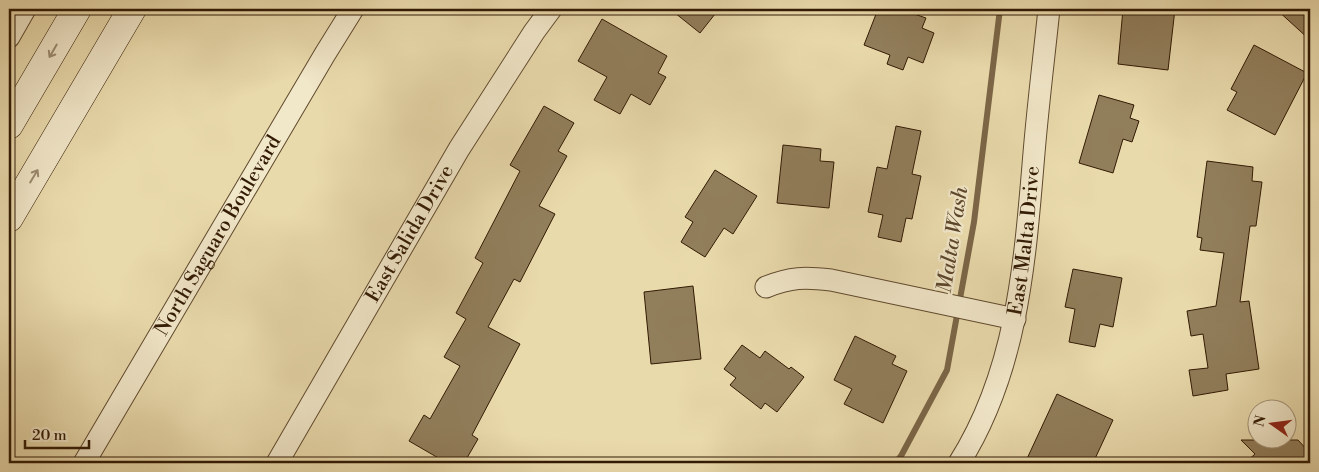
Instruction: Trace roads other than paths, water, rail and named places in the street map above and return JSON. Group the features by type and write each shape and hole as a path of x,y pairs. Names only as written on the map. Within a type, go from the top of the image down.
{"main road":[{"path":"9,125 78,9"},
{"path":"9,218 132,9"}],"street":[{"path":"9,37 26,9"},
{"name":"North Saguaro Boulevard","path":"84,463 353,9"},
{"name":"East Salida Drive","path":"277,463 460,149 534,32 551,9"},
{"name":"East Malta Drive","path":"958,463 974,439 994,391 1015,319 1023,274 1049,9"},
{"path":"766,287 781,281 803,277 831,280 1015,319"}],"waterway":[{"name":"Malta Wash","path":"895,463 901,456 947,370 974,222 1000,9"}]}
